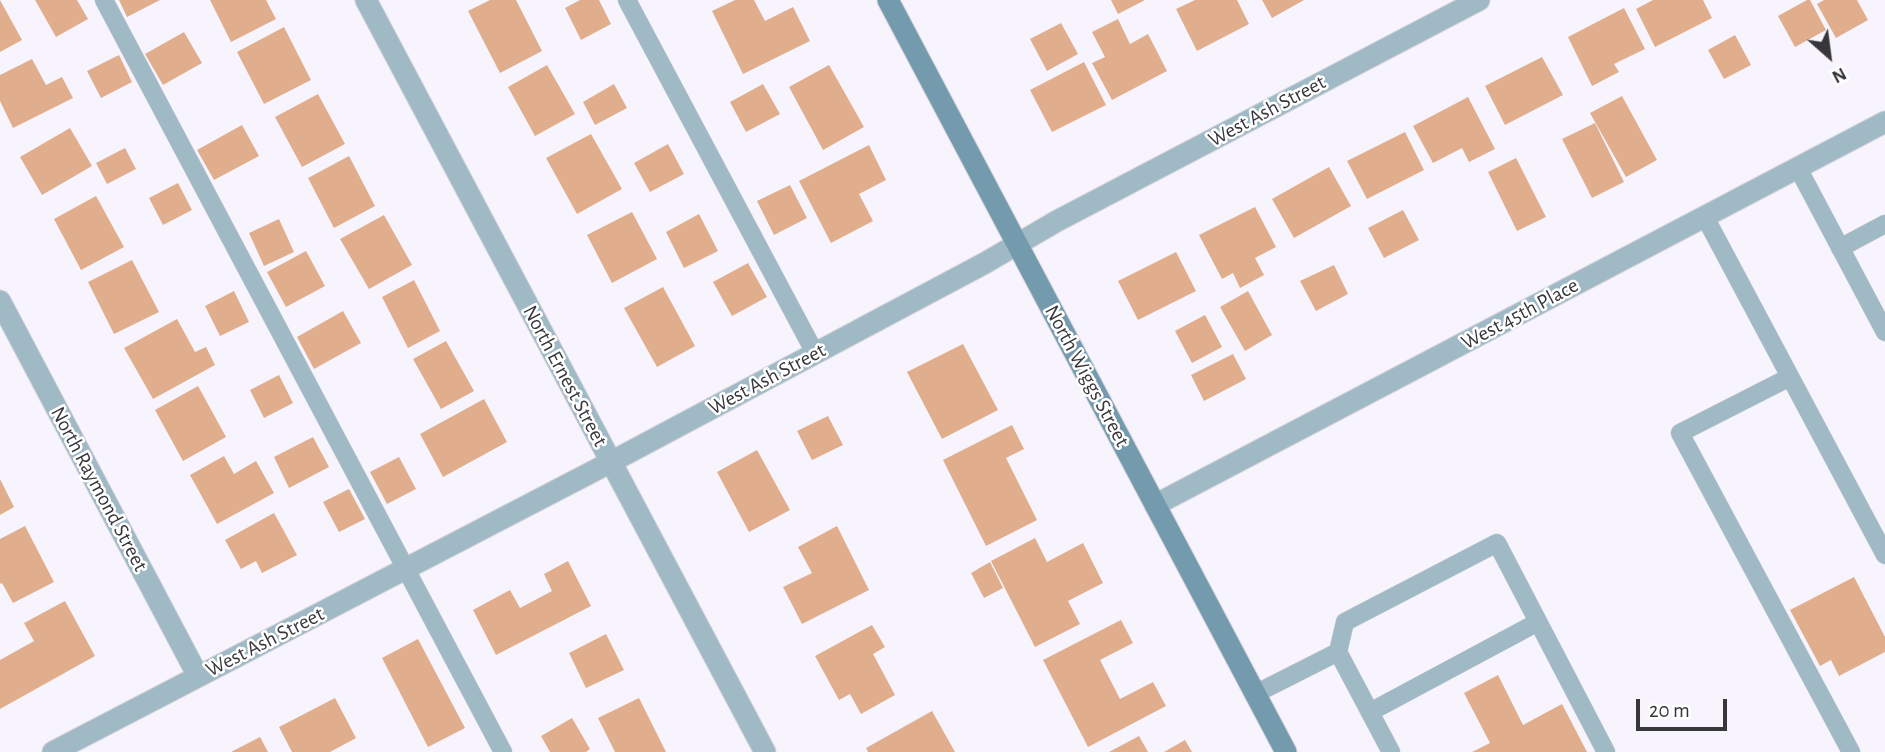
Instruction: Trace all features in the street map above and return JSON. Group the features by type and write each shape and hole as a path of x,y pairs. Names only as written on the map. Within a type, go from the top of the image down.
{"street":[{"name":"North Ernest Street","path":"366,0 765,752"},
{"name":"North Wiggs Street","path":"888,0 1286,752"},
{"name":"West Ash Street","path":"53,752 611,462 1056,221 1479,0"},
{"name":"West 45th Place","path":"1155,505 1885,122"},
{"name":"North Raymond Street","path":"0,301 198,676"}],"lane":[{"path":"104,0 503,752"},
{"path":"627,0 815,353"},
{"path":"1798,168 1840,248 1881,313 1885,332"},
{"path":"1705,217 1885,555"},
{"path":"1840,248 1885,224"},
{"path":"1790,377 1680,433 1851,752"},
{"path":"1391,752 1338,652 1345,622 1497,543 1606,752"},
{"path":"1370,712 1538,622"},
{"path":"1255,694 1338,652"}],"building":[{"path":"0,0 22,40 0,52"},
{"path":"35,0 77,0 88,19 56,37"},
{"path":"119,0 160,0 127,17"},
{"path":"210,0 266,0 276,19 231,42"},
{"path":"490,0 516,0 542,51 500,73 468,11"},
{"path":"580,0 599,0 611,24 581,40 565,8"},
{"path":"735,0 754,0 765,21 793,7 810,41 743,74 712,11"},
{"path":"1111,0 1145,0 1118,14"},
{"path":"1195,0 1237,0 1249,24 1197,51 1176,9"},
{"path":"1262,0 1304,0 1272,18"},
{"path":"1653,0 1703,0 1712,18 1655,47 1636,9"},
{"path":"1810,0 1826,30 1795,47 1778,16"},
{"path":"1824,0 1857,0 1868,20 1836,38 1817,4"},
{"path":"1624,8 1645,49 1614,64 1619,72 1592,86 1568,37"},
{"path":"1118,19 1130,44 1148,34 1167,71 1112,100 1092,63 1105,57 1092,32"},
{"path":"1061,23 1078,54 1047,71 1030,39"},
{"path":"284,27 311,80 264,104 237,52"},
{"path":"184,32 202,63 163,85 145,54"},
{"path":"1735,35 1751,65 1724,79 1708,50"},
{"path":"119,55 132,82 101,98 87,71"},
{"path":"1542,57 1563,95 1505,125 1485,86"},
{"path":"32,59 46,85 62,77 73,98 13,128 0,101 0,75"},
{"path":"1084,62 1106,105 1052,132 1030,90"},
{"path":"547,65 575,114 535,136 508,87"},
{"path":"829,65 864,127 823,150 789,87"},
{"path":"614,84 627,108 595,125 583,102"},
{"path":"763,84 780,114 746,132 730,102"},
{"path":"318,94 345,144 302,167 275,117"},
{"path":"1622,96 1657,160 1626,177 1590,113"},
{"path":"1468,97 1495,149 1469,162 1462,148 1433,163 1413,126"},
{"path":"1595,123 1624,182 1592,198 1562,139"},
{"path":"242,125 259,156 214,180 197,150"},
{"path":"70,128 92,166 42,195 20,157"},
{"path":"1405,132 1424,170 1367,199 1347,161"},
{"path":"591,134 622,189 577,214 546,158"},
{"path":"668,144 684,174 650,192 634,163"},
{"path":"869,145 886,180 859,194 873,221 831,243 799,181"},
{"path":"125,148 136,169 107,184 96,163"},
{"path":"349,156 375,206 334,228 308,178"},
{"path":"1516,158 1546,217 1517,231 1488,172"},
{"path":"1329,167 1351,206 1294,238 1272,199"},
{"path":"178,183 192,210 163,225 149,198"},
{"path":"790,185 807,218 774,235 757,201"},
{"path":"96,196 124,247 81,270 54,219"},
{"path":"1255,207 1276,247 1255,258 1264,275 1240,288 1233,273 1222,279 1199,235"},
{"path":"1403,210 1419,240 1384,258 1368,228"},
{"path":"632,212 657,259 612,283 587,235"},
{"path":"699,214 718,251 684,268 666,232"},
{"path":"384,215 412,265 369,289 340,239"},
{"path":"279,219 294,252 264,266 249,233"},
{"path":"306,251 325,286 286,307 267,272"},
{"path":"1176,252 1196,291 1138,320 1118,281"},
{"path":"132,260 159,312 114,334 88,282"},
{"path":"748,263 767,297 732,316 713,282"},
{"path":"1334,265 1348,294 1316,311 1300,281"},
{"path":"414,280 440,331 408,348 382,297"},
{"path":"663,287 695,346 657,367 624,308"},
{"path":"234,291 249,322 220,336 205,306"},
{"path":"1248,291 1272,335 1245,351 1220,307"},
{"path":"343,311 361,343 314,369 297,337"},
{"path":"1205,315 1222,347 1192,363 1175,331"},
{"path":"177,319 195,352 206,347 215,365 153,399 124,348"},
{"path":"446,341 474,391 441,409 413,359"},
{"path":"963,344 998,410 942,439 907,372"},
{"path":"1233,354 1246,379 1204,401 1191,375"},
{"path":"279,375 293,403 264,418 250,390"},
{"path":"198,386 226,437 183,461 155,410"},
{"path":"484,399 507,442 443,477 420,434"},
{"path":"828,416 843,445 812,460 797,431"},
{"path":"1012,425 1024,449 1006,458 1037,520 986,546 943,460"},
{"path":"313,437 329,467 289,488 274,457"},
{"path":"757,450 790,510 749,532 717,472"},
{"path":"224,456 234,474 256,461 274,493 217,524 190,475"},
{"path":"399,457 416,489 387,504 370,472"},
{"path":"0,479 14,507 0,515"},
{"path":"349,489 365,519 339,532 323,502"},
{"path":"274,513 297,555 262,573 256,561 241,569 225,540"},
{"path":"25,526 54,582 13,603 2,583 0,584 0,539"},
{"path":"837,526 869,590 802,624 783,587 812,573 798,547"},
{"path":"1035,538 1047,562 1083,543 1103,583 1068,601 1080,624 1035,647 991,561"},
{"path":"568,561 591,606 496,655 473,610 510,590 520,608 552,591 544,574"},
{"path":"990,562 1003,588 984,598 971,573"},
{"path":"1854,577 1885,637 1885,652 1839,676 1831,660 1820,666 1790,610"},
{"path":"65,601 95,656 0,709 0,660 34,641 24,623"},
{"path":"1121,620 1133,643 1100,660 1120,699 1153,682 1166,706 1088,747 1043,660"},
{"path":"872,625 885,647 873,654 895,695 861,714 850,694 839,700 815,656"},
{"path":"606,634 624,670 586,688 569,653"},
{"path":"418,639 465,728 428,747 382,658"},
{"path":"1498,675 1523,725 1562,704 1587,752 1472,752 1490,743 1464,693"},
{"path":"335,698 356,738 330,752 292,752 279,727"},
{"path":"639,698 666,752 615,752 598,718"},
{"path":"932,711 955,752 868,752 866,748"},
{"path":"572,718 590,749 586,752 550,752 541,736"},
{"path":"1139,736 1148,752 1109,752"},
{"path":"260,737 268,752 231,752"},
{"path":"1185,740 1192,752 1164,752"}]}
